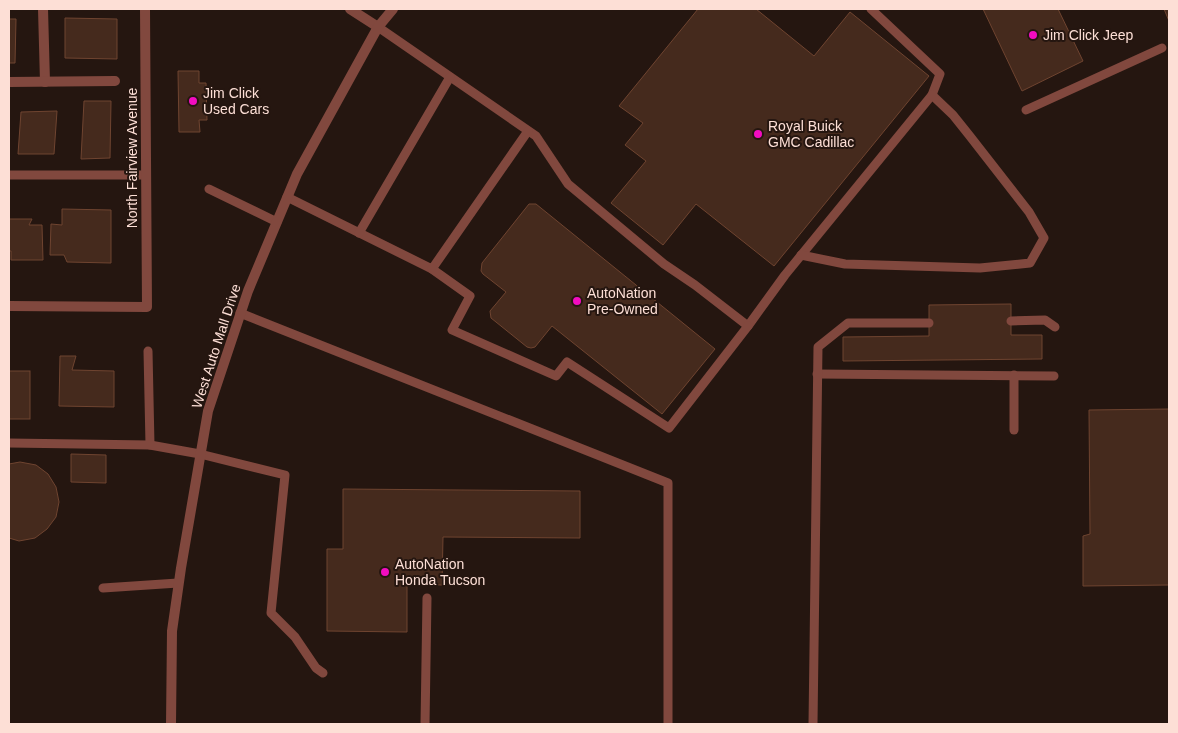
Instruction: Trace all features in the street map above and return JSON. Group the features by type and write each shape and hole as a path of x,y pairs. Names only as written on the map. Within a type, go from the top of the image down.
{"street":[{"path":"44,9 45,82"},
{"name":"North Fairview Avenue","path":"9,306 147,307 145,9"},
{"path":"350,9 378,28"},
{"name":"West Auto Mall Drive","path":"171,724 172,631 178,583 208,411 248,291 297,174 378,28 393,9"},
{"path":"9,82 115,82"}],"lane":[{"path":"287,197 432,269 470,296 452,330 556,376 567,362 669,428 801,255 932,96 940,74 871,9"},
{"path":"378,28 536,136 568,184 664,264 695,285 748,326"},
{"path":"1026,110 1162,48"},
{"path":"360,233 450,77"},
{"path":"801,255 845,264 980,268 1030,263 1044,238 1029,212 953,115 932,96"},
{"path":"432,269 528,131"},
{"path":"9,175 145,175"},
{"path":"209,189 277,222"},
{"path":"240,314 668,483 668,724"},
{"path":"1011,321 1045,320 1055,327"},
{"path":"813,724 818,347 848,323 929,323"},
{"path":"148,351 150,445"},
{"path":"817,374 1054,376"},
{"path":"1014,376 1014,430"},
{"path":"9,443 150,445 200,454 285,475 271,613 294,637 316,668 322,673"},
{"path":"103,588 178,583"},
{"path":"425,724 427,598"}],"building":[{"name":"Royal Buick GMC Cadillac","path":"698,9 756,9 814,56 850,12 929,76 774,266 696,204 663,245 611,203 646,161 625,145 643,123 619,106"},
{"name":"Jim Click Jeep","path":"983,9 1058,9 1083,61 1022,91"},
{"path":"1164,9 1169,9 1169,21"},
{"path":"65,18 117,19 117,59 65,58"},
{"path":"9,19 16,19 15,63 9,63"},
{"name":"Jim Click Used Cars","path":"178,71 199,71 199,83 206,83 207,120 199,120 200,132 179,132"},
{"path":"84,101 111,101 110,158 81,159"},
{"path":"57,111 54,154 18,154 21,112"},
{"name":"AutoNation Pre-Owned","path":"529,204 536,204 715,349 662,414 552,326 535,347 531,348 527,347 491,318 490,311 506,292 483,274 481,271 482,263"},
{"path":"62,209 111,210 111,263 67,262 64,255 50,255 51,224 62,225"},
{"path":"9,219 32,219 29,225 42,225 43,260 11,260 11,251 9,251"},
{"path":"1011,304 1011,335 1042,335 1042,359 843,361 843,337 929,336 929,305"},
{"path":"60,356 76,356 72,370 114,371 114,407 59,406"},
{"path":"9,371 30,371 30,419 9,419"},
{"path":"1169,409 1169,585 1083,586 1083,536 1090,534 1089,410"},
{"path":"71,454 106,455 106,483 71,482"},
{"path":"20,462 36,465 48,474 56,487 59,502 56,517 47,529 35,538 19,541 9,538 9,464"},
{"name":"AutoNation Honda Tucson","path":"343,489 580,491 580,538 443,537 442,585 407,584 407,632 327,631 327,549 343,549"}],"place":[{"name":"Jim Click Jeep","path":"1033,35"},
{"name":"Jim Click Used Cars","path":"193,101"},
{"name":"Royal Buick GMC Cadillac","path":"758,134"},
{"name":"AutoNation Pre-Owned","path":"577,301"},
{"name":"AutoNation Honda Tucson","path":"385,572"}]}
